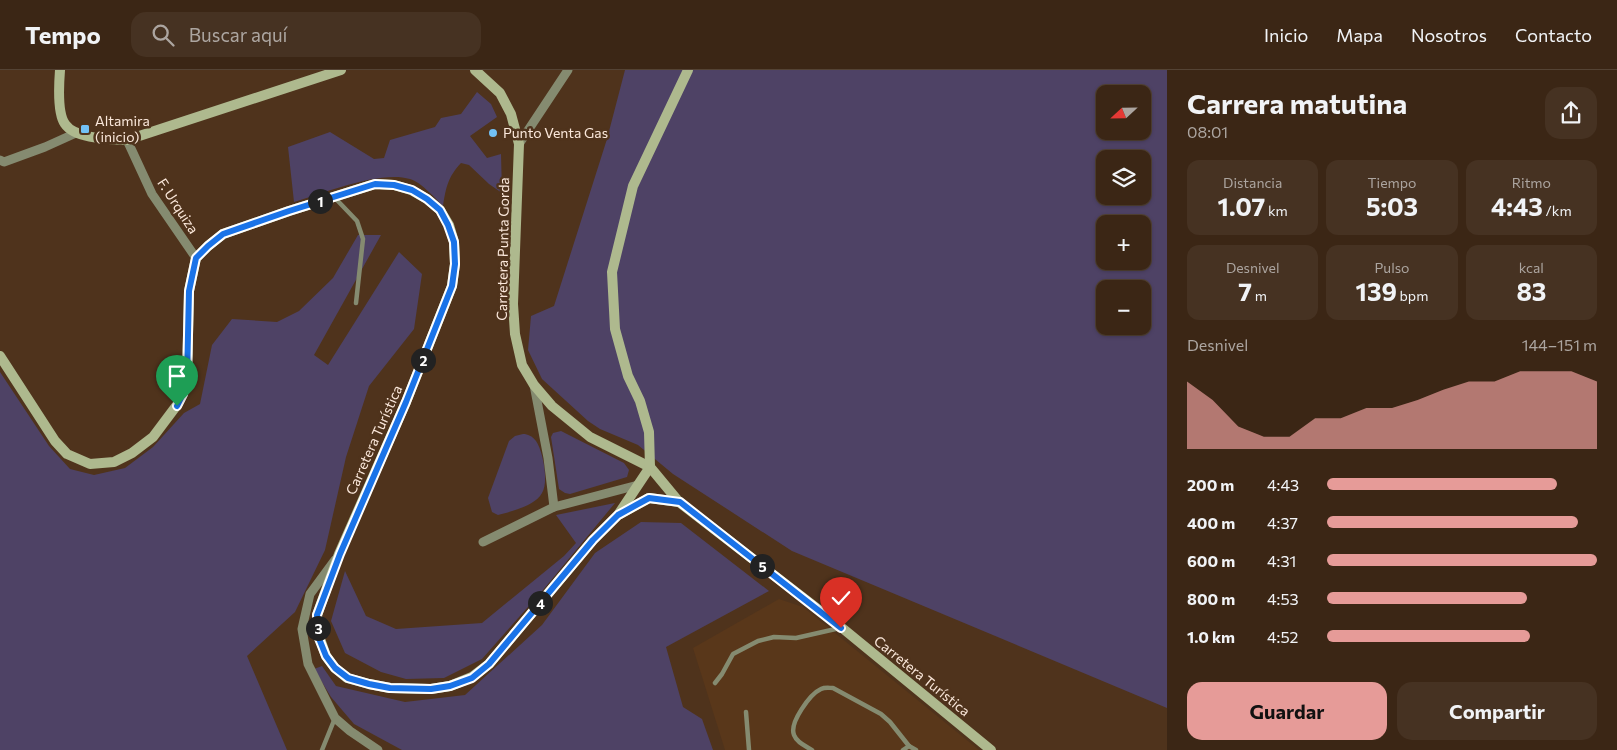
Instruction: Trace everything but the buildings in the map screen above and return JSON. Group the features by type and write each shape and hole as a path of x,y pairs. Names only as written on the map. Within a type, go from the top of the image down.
{"main road":[{"path":"60,70 61,112 65,124 76,133 101,138 127,140 341,70"},
{"name":"Carretera Punta Gorda","path":"475,70 500,94 511,114 519,144 513,304 515,334 522,364 534,385 552,406 590,437 650,467"},
{"path":"650,467 649,432 640,401 628,376 615,329 612,272 633,186 688,70"},
{"name":"Carretera Turística","path":"196,258 223,234 375,184 394,185 412,190 440,210 448,225 454,242 455,264 452,286 406,402 340,554 317,615 318,636 335,668 348,678 390,688 431,689 450,686 472,678 489,664 593,540 618,515 650,467 680,502 841,628 991,750"},
{"path":"0,356 56,441 67,454 90,464 114,462 132,453 153,437 177,406 183,394 187,379 189,291 196,258"},
{"path":"618,515 649,498 680,502"}],"street":[{"path":"519,144 568,70"},
{"path":"0,160 4,162 76,133"},
{"name":"F. Urquiza","path":"127,140 152,194 196,258"},
{"path":"534,385 548,458 554,507"},
{"path":"483,542 554,507 638,485"},
{"path":"340,554 310,594 302,629 308,664 335,718 378,750"}],"lane":[{"path":"334,197 357,221 363,239 356,303"},
{"path":"715,683 733,654 758,641 774,637 796,638 841,628"},
{"path":"812,750 794,736 794,721 813,695 826,687 833,688 881,714 890,722 908,746 916,750"},
{"path":"746,712 749,750"},
{"path":"322,750 335,718"},
{"path":"903,750 908,746"}],"shaded area":[{"path":"625,70 1167,70 1167,708 792,551 673,474 638,445 600,429 588,421 542,379 528,350 531,316 554,306 607,139"},
{"path":"477,92 491,104 497,117 470,136 487,158 501,154 502,193 489,184 469,165 461,163 448,183 443,206 419,183 398,177 368,180 294,202 288,147 330,132 374,159 384,158 390,140 435,127 441,118 461,114"},
{"path":"358,235 381,235 314,355 328,365 399,252 422,274 414,329 369,386 346,457 325,550 295,612 247,656 287,750 0,750 0,372 49,446 70,469 94,475 125,468 153,447 184,413 200,404 212,345 232,319 277,322 299,311 333,278"},
{"path":"561,431 624,463 629,470 627,477 570,494 559,489 551,437 553,433"},
{"path":"523,434 531,437 539,446 545,474 544,488 539,498 529,505 498,515 492,512 488,498 509,441 515,436"},
{"path":"615,503 543,590 482,659 444,678 406,679 381,672 345,653 331,621 345,571 366,616 396,629 482,623 564,556 576,543 556,515"},
{"path":"641,522 681,523 769,591 666,647 683,707 702,719 713,750 402,750 354,724 331,697 314,669 322,666 336,686 405,702 465,695 542,625 595,553"},
{"path":"779,599 803,607 979,750 725,750 693,648"}],"place":[{"name":"Altamira (inicio)","path":"85,129"},
{"name":"Punto Venta Gas","path":"493,133"}],"route":[{"path":"177,406 187,379 189,291 196,258 208,246 223,234 375,184 394,185 412,190 440,210 448,225 454,242 455,264 452,286 406,402 355,516 317,615 318,636 326,656 335,668 348,678 390,688 412,690 450,686 472,678 489,664 593,540 618,515 649,498 680,502 841,628"}]}
